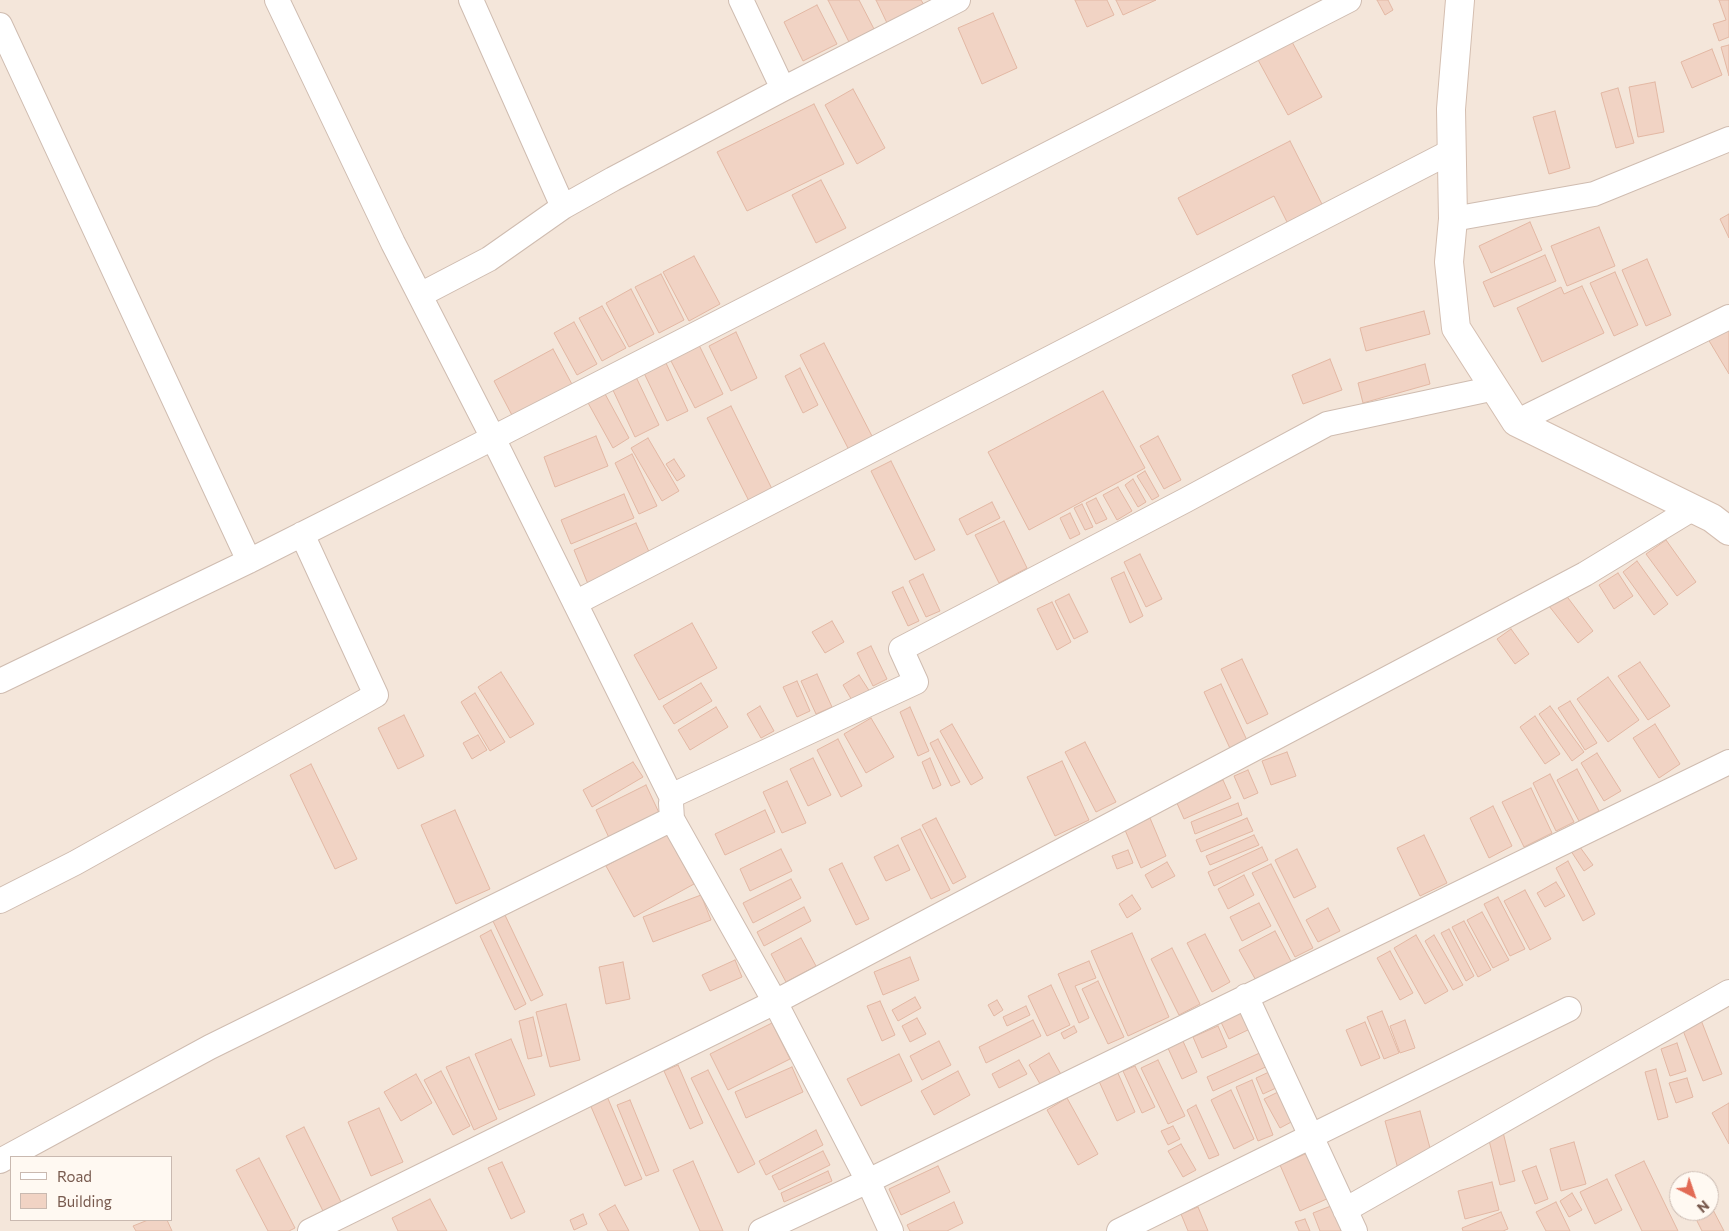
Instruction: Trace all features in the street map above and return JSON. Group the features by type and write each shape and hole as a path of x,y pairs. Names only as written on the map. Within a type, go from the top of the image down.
{"main road":[{"path":"1460,0 1451,109 1453,219 1449,262 1456,328 1516,422 1712,518 1729,531"}],"street":[{"path":"276,0 420,296 575,603 671,808 775,1002 868,1181 891,1231"},
{"path":"471,0 563,207"},
{"path":"742,0 783,89"},
{"path":"420,296 488,259 563,207 613,179 783,89 958,0"},
{"path":"0,681 250,561 1349,0"},
{"path":"0,26 250,561"},
{"path":"1453,219 1594,194 1729,139"},
{"path":"575,603 1452,151"},
{"path":"1516,422 1729,317"},
{"path":"0,1161 210,1047 916,682 901,650 1327,424 1495,388"},
{"path":"310,1231 775,1002 1585,574 1692,509"},
{"path":"0,901 75,863 376,695 302,534"},
{"path":"761,1231 868,1181 1729,762"},
{"path":"1345,1210 1729,992"},
{"path":"1246,996 1355,1231"},
{"path":"1119,1231 1568,1009"}],"shaded area":[{"path":"0,0 1729,0 1729,1231 0,1231"}],"building":[{"path":"828,0 859,0 874,29 849,42"},
{"path":"876,0 921,0 924,5 887,23"},
{"path":"1075,0 1107,0 1114,15 1087,27"},
{"path":"1116,0 1156,0 1123,15"},
{"path":"1377,0 1388,0 1393,10 1385,15"},
{"path":"1719,0 1729,0 1729,37 1719,41 1713,24 1726,20"},
{"path":"817,5 837,44 803,61 784,22"},
{"path":"993,13 1017,68 982,84 958,28"},
{"path":"1291,40 1322,97 1288,115 1257,58"},
{"path":"1729,45 1729,76 1721,47"},
{"path":"1712,49 1722,75 1692,88 1681,62"},
{"path":"1655,82 1664,132 1638,137 1629,87"},
{"path":"1618,88 1634,143 1616,148 1601,93"},
{"path":"853,89 885,148 857,164 825,105"},
{"path":"814,104 844,164 747,211 717,152"},
{"path":"1555,111 1570,168 1549,174 1533,117"},
{"path":"1290,141 1331,222 1296,240 1274,196 1197,235 1178,198"},
{"path":"821,180 846,228 816,243 792,195"},
{"path":"1729,214 1729,238 1720,219"},
{"path":"1530,222 1542,250 1491,273 1479,246"},
{"path":"1599,227 1615,266 1567,286 1551,246"},
{"path":"1545,255 1556,281 1494,307 1483,282"},
{"path":"694,256 720,304 689,321 663,272"},
{"path":"1647,259 1671,315 1646,326 1622,270"},
{"path":"1615,272 1638,325 1614,336 1590,283"},
{"path":"661,274 684,320 659,333 635,287"},
{"path":"1582,286 1604,333 1542,362 1517,308 1561,287 1564,294"},
{"path":"631,289 654,334 629,347 606,303"},
{"path":"602,306 626,348 602,361 579,318"},
{"path":"1424,311 1430,334 1366,351 1360,328"},
{"path":"574,322 597,364 577,375 554,333"},
{"path":"1729,327 1729,374 1708,339"},
{"path":"736,332 757,378 731,391 709,346"},
{"path":"824,343 873,438 849,450 800,355"},
{"path":"699,345 723,394 695,408 670,359"},
{"path":"553,349 574,388 514,419 494,381"},
{"path":"1330,359 1342,390 1303,404 1292,375"},
{"path":"666,363 688,411 667,421 644,373"},
{"path":"1425,364 1430,384 1363,403 1358,383"},
{"path":"800,368 818,405 803,413 785,376"},
{"path":"636,377 659,425 635,437 612,388"},
{"path":"1103,391 1145,468 1029,530 988,452"},
{"path":"604,392 629,438 613,448 587,401"},
{"path":"731,406 774,493 751,505 707,418"},
{"path":"596,436 608,466 555,487 544,457"},
{"path":"1158,436 1181,480 1164,489 1140,446"},
{"path":"648,438 679,491 662,501 631,448"},
{"path":"632,454 657,506 639,514 615,463"},
{"path":"674,459 685,476 677,481 666,464"},
{"path":"891,461 935,550 915,560 871,471"},
{"path":"1145,471 1159,496 1152,500 1137,476"},
{"path":"1133,479 1146,502 1138,507 1125,485"},
{"path":"1118,487 1132,511 1117,520 1103,495"},
{"path":"624,494 634,518 571,544 561,520"},
{"path":"1096,498 1107,519 1096,524 1086,503"},
{"path":"992,502 1000,518 967,535 959,519"},
{"path":"1082,504 1093,527 1085,530 1074,508"},
{"path":"1070,513 1080,534 1070,539 1060,518"},
{"path":"1004,521 1027,568 999,583 975,535"},
{"path":"636,523 650,554 588,584 574,550"},
{"path":"1666,540 1696,582 1677,596 1646,554"},
{"path":"1140,554 1162,599 1146,607 1124,562"},
{"path":"1637,561 1668,604 1654,615 1623,572"},
{"path":"1124,572 1143,616 1130,623 1111,578"},
{"path":"1618,573 1633,596 1614,609 1599,585"},
{"path":"923,574 940,611 926,617 909,581"},
{"path":"903,587 919,621 908,626 892,592"},
{"path":"1069,594 1088,632 1074,639 1055,601"},
{"path":"1565,594 1593,631 1578,643 1549,606"},
{"path":"1052,602 1071,642 1057,650 1037,609"},
{"path":"832,621 844,642 825,653 812,632"},
{"path":"692,623 717,668 659,700 634,655"},
{"path":"1511,629 1529,654 1515,664 1497,639"},
{"path":"871,646 887,679 873,686 857,653"},
{"path":"1242,659 1268,714 1247,724 1221,669"},
{"path":"1640,662 1670,706 1648,720 1618,676"},
{"path":"501,672 534,724 510,738 478,687"},
{"path":"817,674 832,707 816,714 801,681"},
{"path":"859,675 870,692 853,702 843,685"},
{"path":"1608,677 1639,720 1608,742 1577,699"},
{"path":"797,681 810,711 797,717 783,687"},
{"path":"701,683 712,701 674,724 663,706"},
{"path":"1221,684 1251,749 1234,757 1204,692"},
{"path":"475,693 505,742 490,751 461,702"},
{"path":"1570,701 1597,743 1585,750 1558,708"},
{"path":"760,706 774,731 761,738 747,714"},
{"path":"1550,706 1584,752 1572,761 1539,714"},
{"path":"716,707 728,727 690,750 678,730"},
{"path":"910,707 929,751 918,756 900,712"},
{"path":"404,715 424,756 398,769 378,728"},
{"path":"1535,716 1560,754 1545,764 1520,727"},
{"path":"871,718 894,757 866,773 844,734"},
{"path":"952,724 983,778 971,785 940,731"},
{"path":"1655,724 1680,764 1659,778 1633,738"},
{"path":"478,735 487,750 472,759 463,743"},
{"path":"838,739 862,786 841,797 817,750"},
{"path":"938,739 960,782 951,786 930,743"},
{"path":"1085,742 1116,802 1096,812 1065,752"},
{"path":"1287,752 1296,776 1271,785 1262,761"},
{"path":"1597,753 1621,791 1604,801 1581,763"},
{"path":"813,758 831,795 808,806 790,769"},
{"path":"930,758 941,785 933,789 922,762"},
{"path":"1062,761 1089,820 1055,836 1027,777"},
{"path":"633,762 643,777 592,807 583,790"},
{"path":"311,764 357,859 335,869 290,775"},
{"path":"1577,769 1599,811 1579,821 1557,780"},
{"path":"1248,770 1258,793 1244,799 1234,776"},
{"path":"1550,774 1574,822 1556,831 1533,783"},
{"path":"1223,780 1231,798 1184,819 1176,801"},
{"path":"787,781 806,823 782,833 763,792"},
{"path":"646,785 661,817 611,842 596,810"},
{"path":"1531,788 1552,833 1524,847 1502,802"},
{"path":"1238,803 1242,815 1195,834 1191,822"},
{"path":"1493,806 1512,846 1489,858 1470,818"},
{"path":"455,810 490,889 456,904 421,825"},
{"path":"765,810 775,832 725,855 715,834"},
{"path":"936,818 966,877 953,884 922,825"},
{"path":"1150,818 1166,856 1141,868 1125,830"},
{"path":"1247,818 1253,831 1201,852 1196,840"},
{"path":"920,829 950,890 931,899 901,838"},
{"path":"666,833 694,884 634,917 606,866"},
{"path":"1254,835 1259,845 1210,865 1206,856"},
{"path":"1424,835 1447,883 1420,896 1397,848"},
{"path":"1577,843 1593,865 1584,871 1569,848"},
{"path":"898,845 910,870 886,881 874,857"},
{"path":"1262,847 1268,860 1214,886 1208,872"},
{"path":"781,849 792,871 750,891 740,869"},
{"path":"1297,849 1316,887 1294,898 1275,860"},
{"path":"1128,850 1133,863 1117,869 1112,856"},
{"path":"1568,861 1595,914 1583,921 1556,868"},
{"path":"1167,862 1175,876 1152,888 1145,875"},
{"path":"842,863 869,919 856,925 829,869"},
{"path":"1271,864 1313,948 1295,957 1252,873"},
{"path":"1244,875 1254,895 1228,909 1218,889"},
{"path":"791,879 801,898 753,923 743,903"},
{"path":"1556,882 1565,896 1545,907 1537,893"},
{"path":"1525,890 1551,939 1530,950 1504,901"},
{"path":"701,895 711,920 653,942 643,917"},
{"path":"1132,895 1141,909 1127,918 1119,904"},
{"path":"1498,897 1525,949 1510,956 1484,904"},
{"path":"1259,903 1271,926 1242,941 1230,917"},
{"path":"804,907 811,921 764,946 757,932"},
{"path":"1328,908 1340,931 1318,942 1306,920"},
{"path":"1482,912 1509,960 1493,968 1467,920"},
{"path":"504,913 543,995 531,1001 492,919"},
{"path":"1464,921 1491,970 1478,977 1452,927"},
{"path":"1449,929 1474,976 1466,981 1441,933"},
{"path":"491,930 526,1004 515,1010 480,936"},
{"path":"1275,931 1293,965 1258,984 1239,950"},
{"path":"1132,933 1169,1017 1128,1036 1091,951"},
{"path":"1205,934 1230,982 1212,992 1187,943"},
{"path":"1416,935 1448,991 1425,1004 1394,948"},
{"path":"1434,935 1463,985 1453,990 1425,941"},
{"path":"801,938 816,966 786,982 771,954"},
{"path":"1172,948 1200,1004 1179,1015 1151,959"},
{"path":"1390,951 1413,993 1400,1000 1377,958"},
{"path":"910,957 919,980 883,995 874,972"},
{"path":"735,960 742,977 710,991 702,975"},
{"path":"1089,961 1096,978 1075,986 1089,1018 1079,1023 1058,974"},
{"path":"623,962 630,999 606,1004 599,967"},
{"path":"1098,981 1124,1037 1108,1044 1082,989"},
{"path":"1051,985 1070,1025 1047,1036 1028,996"},
{"path":"915,997 921,1008 898,1021 892,1010"},
{"path":"997,1000 1003,1010 994,1016 988,1005"},
{"path":"880,1001 895,1035 882,1041 867,1006"},
{"path":"566,1004 580,1060 550,1067 536,1012"},
{"path":"1026,1006 1030,1015 1007,1026 1003,1017"},
{"path":"1243,1009 1252,1028 1229,1039 1220,1020"},
{"path":"1382,1011 1399,1053 1384,1059 1367,1017"},
{"path":"533,1017 542,1056 528,1059 519,1021"},
{"path":"917,1018 926,1034 910,1042 902,1026"},
{"path":"1033,1020 1041,1036 986,1063 979,1047"},
{"path":"1405,1020 1415,1048 1400,1053 1390,1026"},
{"path":"1701,1020 1722,1074 1703,1081 1682,1028"},
{"path":"1365,1022 1380,1058 1361,1066 1346,1030"},
{"path":"772,1023 790,1059 728,1090 710,1054"},
{"path":"1074,1026 1077,1032 1064,1039 1061,1033"},
{"path":"1218,1026 1227,1047 1202,1058 1193,1037"},
{"path":"511,1039 535,1095 499,1110 475,1054"},
{"path":"1182,1039 1197,1072 1182,1079 1167,1046"},
{"path":"939,1041 951,1065 922,1080 910,1056"},
{"path":"1677,1043 1686,1071 1670,1076 1661,1049"},
{"path":"1264,1051 1270,1065 1213,1091 1207,1077"},
{"path":"1049,1053 1063,1078 1043,1089 1029,1065"},
{"path":"899,1054 912,1081 861,1106 847,1079"},
{"path":"469,1057 497,1119 474,1130 446,1067"},
{"path":"1019,1060 1027,1074 999,1088 992,1074"},
{"path":"1158,1060 1185,1116 1168,1124 1141,1068"},
{"path":"678,1065 703,1123 690,1129 664,1071"},
{"path":"1135,1066 1155,1107 1142,1113 1123,1071"},
{"path":"792,1067 803,1092 746,1118 735,1092"},
{"path":"1656,1069 1668,1117 1658,1120 1645,1072"},
{"path":"708,1070 755,1164 738,1173 691,1078"},
{"path":"441,1071 470,1126 453,1135 424,1080"},
{"path":"958,1071 970,1095 934,1115 921,1091"},
{"path":"1117,1071 1135,1112 1117,1121 1098,1079"},
{"path":"1269,1072 1276,1088 1263,1094 1256,1078"},
{"path":"416,1074 432,1103 401,1121 384,1092"},
{"path":"1687,1078 1693,1097 1676,1103 1669,1083"},
{"path":"1252,1080 1273,1135 1258,1141 1236,1087"},
{"path":"1231,1090 1254,1139 1234,1149 1211,1100"},
{"path":"1280,1091 1295,1120 1280,1128 1264,1099"},
{"path":"606,1094 642,1179 625,1186 589,1102"},
{"path":"1067,1098 1098,1154 1078,1165 1047,1110"},
{"path":"630,1100 659,1171 646,1176 617,1105"},
{"path":"1729,1103 1729,1144 1712,1113"},
{"path":"1196,1105 1219,1155 1209,1159 1187,1110"},
{"path":"379,1108 403,1162 371,1176 348,1122"},
{"path":"1420,1111 1433,1159 1398,1169 1385,1121"},
{"path":"1173,1126 1180,1139 1168,1145 1161,1131"},
{"path":"304,1127 341,1202 323,1211 286,1136"},
{"path":"1502,1128 1515,1181 1500,1185 1487,1132"},
{"path":"816,1130 823,1145 766,1175 759,1161"},
{"path":"1574,1142 1586,1184 1561,1191 1550,1149"},
{"path":"1181,1144 1196,1170 1183,1177 1168,1151"},
{"path":"823,1151 830,1165 779,1190 772,1176"},
{"path":"1312,1151 1331,1197 1300,1211 1280,1165"},
{"path":"259,1158 295,1228 289,1231 268,1231 236,1170"},
{"path":"693,1161 723,1231 700,1231 673,1170"},
{"path":"1644,1161 1669,1212 1669,1221 1673,1221 1678,1231 1642,1231 1615,1175"},
{"path":"502,1162 525,1212 511,1219 488,1168"},
{"path":"938,1166 950,1192 901,1215 889,1189"},
{"path":"1536,1166 1548,1199 1535,1204 1522,1171"},
{"path":"828,1171 832,1181 784,1202 781,1193"},
{"path":"1607,1179 1622,1210 1595,1224 1580,1192"},
{"path":"1492,1182 1499,1210 1465,1219 1458,1191"},
{"path":"1572,1193 1582,1210 1569,1217 1560,1201"},
{"path":"430,1199 447,1231 398,1231 392,1218"},
{"path":"954,1202 963,1223 947,1231 910,1231 907,1225"},
{"path":"1556,1202 1570,1231 1546,1231 1536,1212"},
{"path":"1336,1204 1347,1231 1320,1231 1313,1213"},
{"path":"615,1205 629,1231 608,1231 599,1214"},
{"path":"1198,1207 1208,1231 1188,1231 1181,1214"},
{"path":"1501,1212 1508,1229 1503,1231 1463,1231 1462,1228"},
{"path":"583,1214 587,1224 574,1230 570,1220"},
{"path":"1305,1219 1310,1231 1299,1231 1295,1222"},
{"path":"146,1221 167,1221 172,1231 136,1231 133,1226"},
{"path":"1697,1221 1719,1221 1724,1231 1702,1231"}]}
